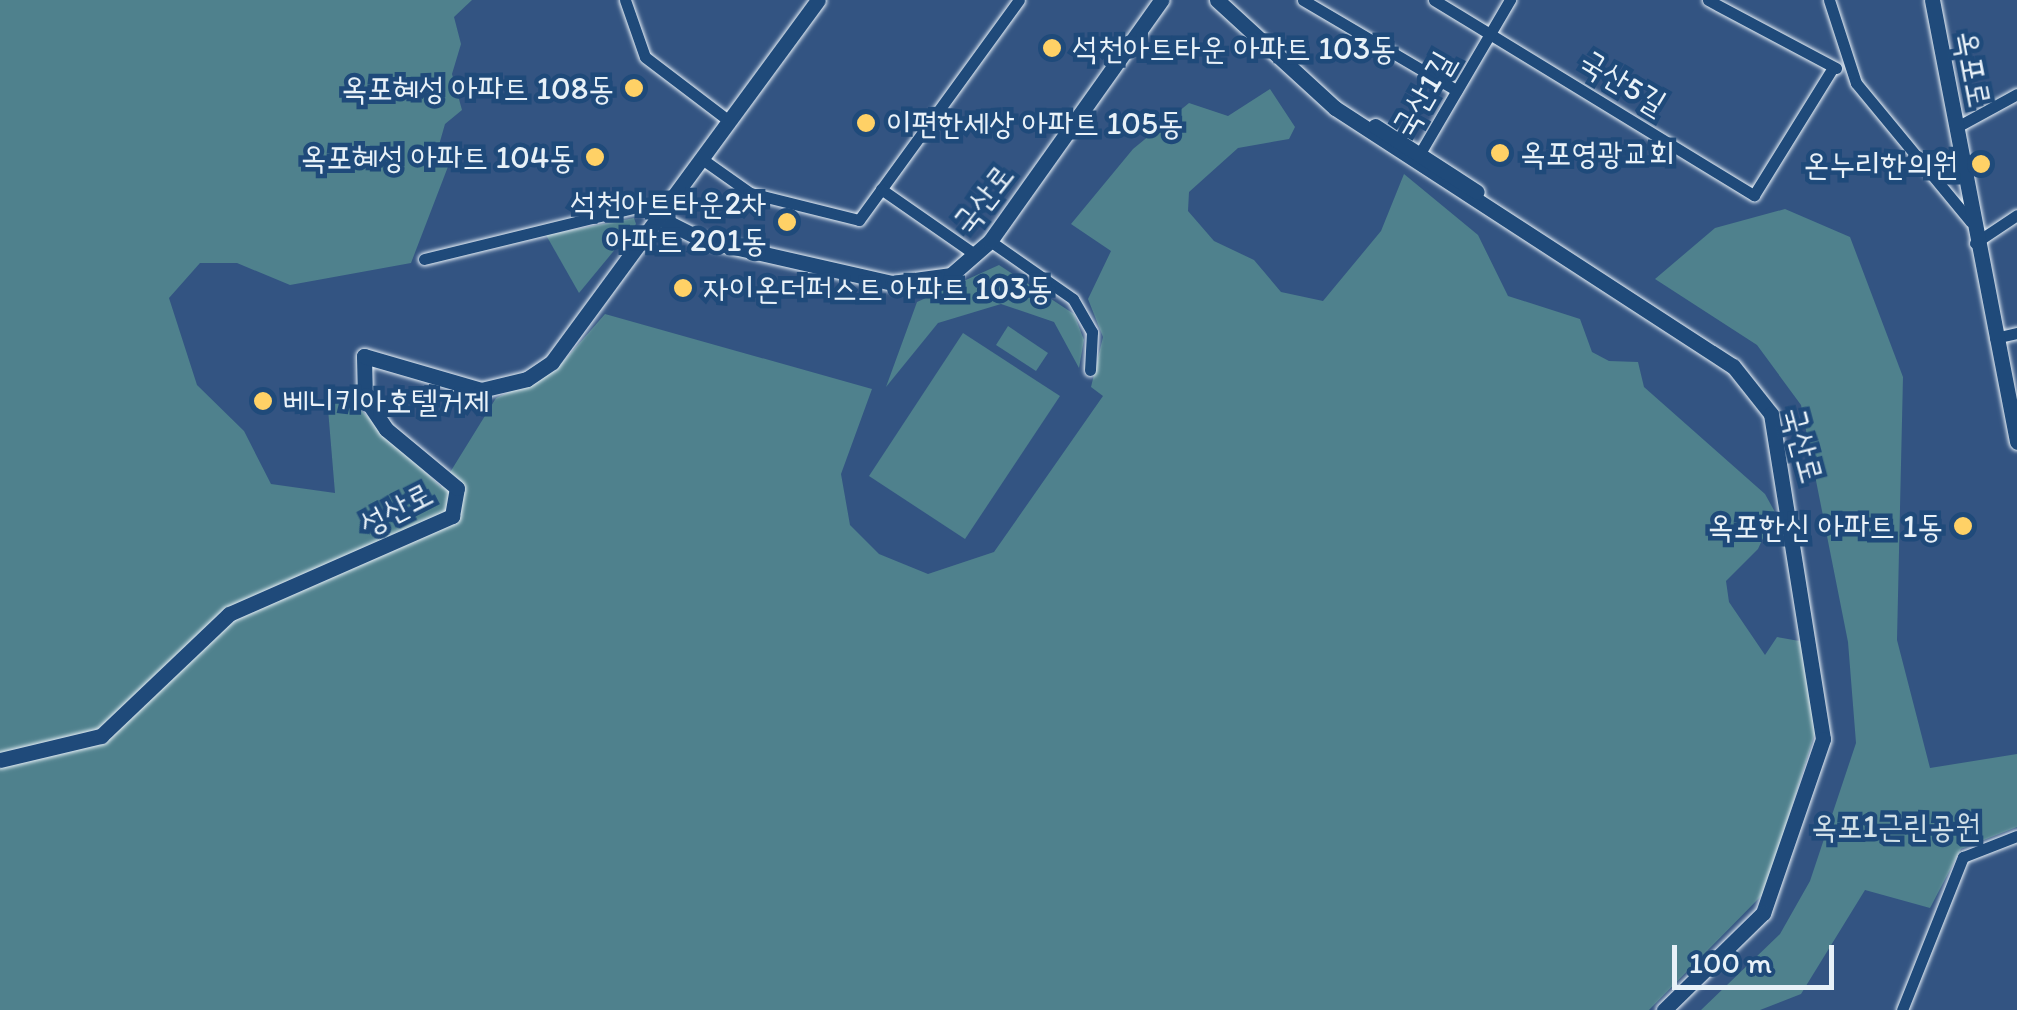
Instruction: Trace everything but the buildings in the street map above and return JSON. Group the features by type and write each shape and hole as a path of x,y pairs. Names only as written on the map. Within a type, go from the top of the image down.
{"street":[{"path":"625,0 645,57 729,122"},
{"name":"성산로","path":"0,760 101,736 229,614 452,516 457,488 386,429 365,398 364,356 482,390 528,379 571,340 818,0"},
{"path":"702,159 750,193 850,219 881,189 1018,0"},
{"name":"국산로","path":"657,217 704,240 892,283 951,274 990,241 1161,0"},
{"name":"국산로","path":"1216,0 1294,76 1732,366 1771,414 1781,443 1823,738 1763,913 1664,1010"},
{"name":"국산로","path":"1229,0 1301,71 1416,159 1739,361 1787,436 1830,742 1768,921 1676,1010"},
{"path":"1303,0 1456,90"},
{"path":"1434,0 1490,34"},
{"name":"국산1길","path":"1416,159 1510,0"},
{"path":"1708,0 1832,68 1846,64"},
{"path":"1830,0 1846,64 1971,222"},
{"name":"옥포로","path":"1932,0 1975,243 2017,442"},
{"name":"국산5길","path":"1490,34 1754,194 1832,68"},
{"path":"1956,128 2017,94"},
{"path":"881,189 976,255"},
{"path":"424,258 642,206 657,217"},
{"path":"1975,243 2017,215"},
{"path":"990,241 1086,315 1090,370"},
{"path":"1995,338 2017,334"},
{"path":"1902,1010 1963,857 2017,836"}],"green space":[{"path":"0,0 472,0 454,17 461,44 452,74 462,110 445,124 439,145 449,164 411,263 290,285 237,263 200,263 169,298 197,385 244,431 271,484 335,493 328,409 341,391 441,487 496,398 555,371 605,314 872,389 841,474 850,525 879,554 928,574 994,552 1103,396 1091,387 1103,337 1088,299 1111,251 1071,224 1133,149 1189,103 1228,116 1270,89 1295,127 1289,139 1238,148 1189,192 1188,211 1214,241 1254,260 1281,292 1323,301 1381,231 1404,174 1478,235 1508,296 1580,319 1592,352 1609,361 1638,362 1644,387 1765,494 1775,512 1758,549 1726,581 1729,602 1765,655 1777,637 1805,642 1815,733 1765,892 1649,1010 0,1010"},
{"name":"옥포1근린공원","path":"1785,209 1850,237 1903,377 1897,640 1930,768 2017,754 2017,827 1961,849 1930,908 1865,890 1801,994 1760,1010 1701,1010 1780,934 1810,881 1856,743 1848,642 1801,405 1757,345 1655,279 1715,228"},
{"path":"634,218 636,224 579,293 546,235"},
{"path":"999,265 1074,314 1084,340 1079,368 1054,322 1001,304 938,323 886,387 917,302"},
{"path":"1008,326 1048,353 1036,371 996,345"},
{"path":"963,333 1060,396 965,539 869,476"}],"place":[{"name":"석천아트타운 아파트 103동","path":"1052,48"},
{"name":"옥포혜성 아파트 108동","path":"634,88"},
{"name":"이편한세상 아파트 105동","path":"866,123"},
{"name":"옥포영광교회","path":"1500,153"},
{"name":"옥포혜성 아파트 104동","path":"595,157"},
{"name":"온누리한의원","path":"1981,164"},
{"name":"석천아트타운2차 아파트 201동","path":"787,222"},
{"name":"자이온더퍼스트 아파트 103동","path":"683,288"},
{"name":"베니키아호텔거제","path":"263,401"},
{"name":"옥포한신 아파트 1동","path":"1963,526"}]}
